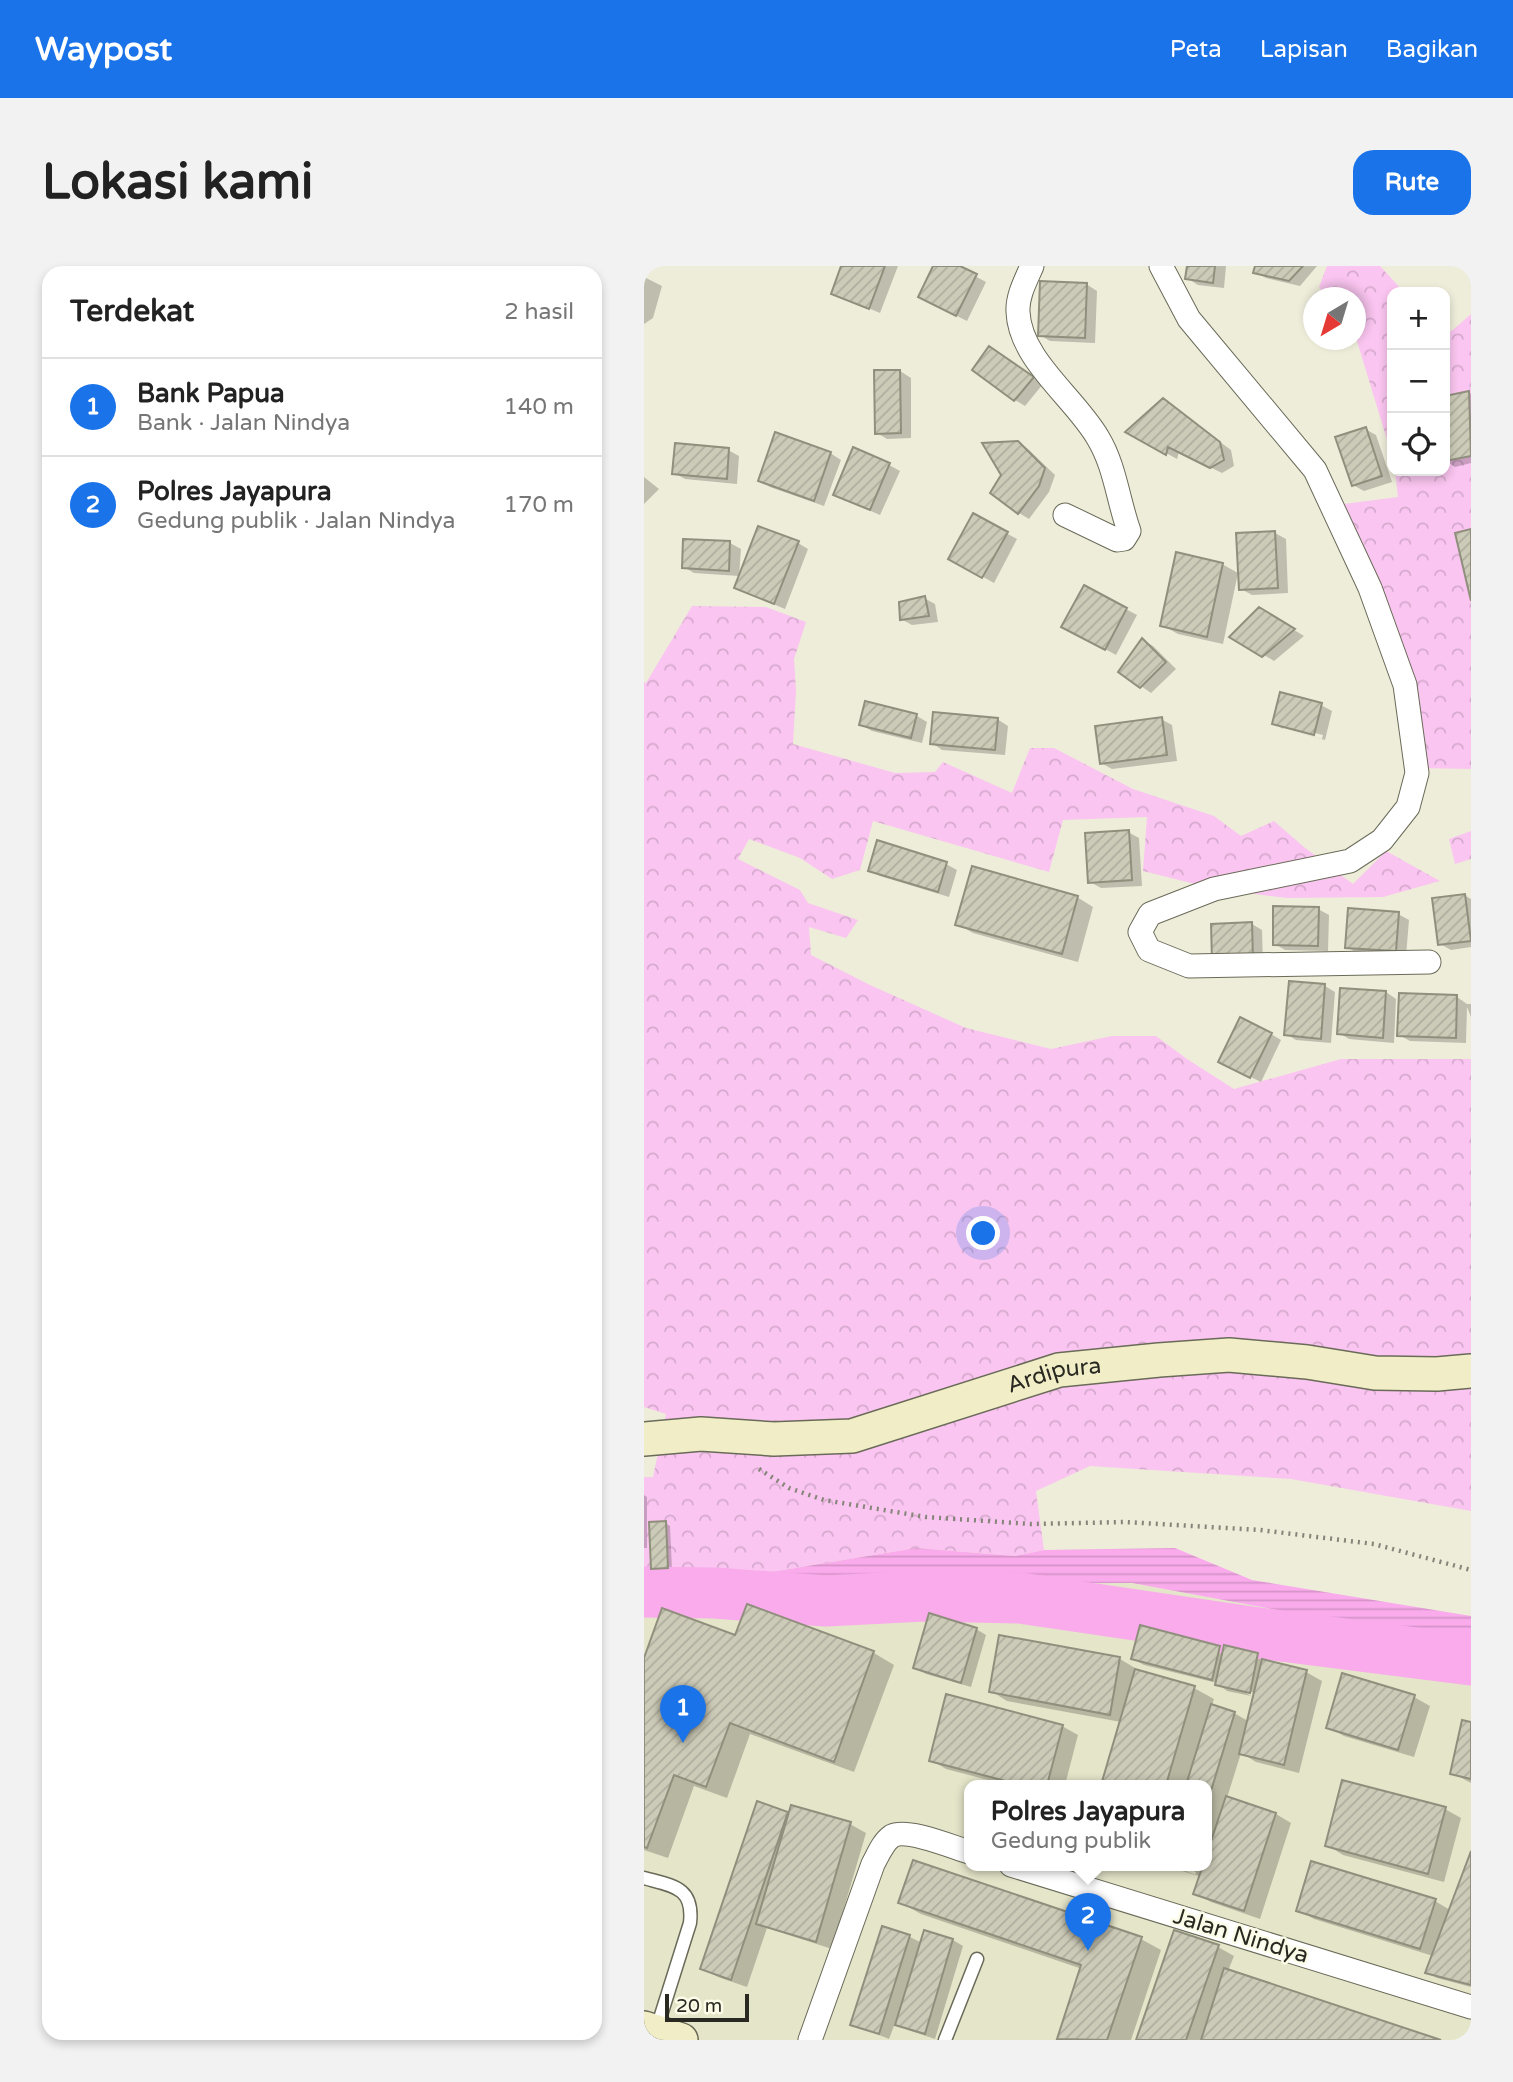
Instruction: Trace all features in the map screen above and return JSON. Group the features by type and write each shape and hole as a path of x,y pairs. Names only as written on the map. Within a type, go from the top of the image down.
{"street":[{"path":"1032,266 1022,287 1018,311 1023,341 1098,436 1108,458 1129,530 1124,539 1117,540 1065,515"},
{"path":"1161,266 1189,319 1315,470 1370,588 1405,685 1417,773 1408,807 1382,840 1350,861 1214,889 1150,914 1140,932 1149,950 1189,966 1429,962"},
{"name":"Ardipura","path":"644,1439 701,1434 774,1439 852,1436 1059,1370 1159,1360 1229,1355 1307,1362 1375,1373 1437,1374 1471,1371"},
{"path":"810,2040 873,1864 882,1846 893,1835 908,1833 964,1850"},
{"name":"Jalan Nindya","path":"1030,1871 1471,2007"}],"lane":[{"path":"644,1878 679,1888 689,1899 691,1911 660,2034"},
{"path":"945,2040 977,1959"}],"path":[{"path":"749,1464 789,1488 824,1500 926,1517 1031,1524 1125,1522 1260,1530 1374,1544 1471,1570"}],"shaded area":[{"path":"916,1548 1015,1556 1044,1550 1175,1548 1252,1580 1471,1616 1471,1646 1132,1583 831,1584 644,1602 644,1575 689,1580 765,1573"},
{"path":"1132,1583 1471,1646 1471,2040 644,2040 644,1602 831,1584"}],"green space":[{"path":"1327,266 1380,266 1399,287 1387,287 1387,440 1360,350 1366,350 1366,287 1319,287"},
{"path":"1471,314 1471,769 1413,768 1375,614 1348,536 1344,504 1398,497 1396,476 1450,476 1450,332"},
{"path":"692,606 766,607 806,622 794,659 796,691 793,744 895,773 935,772 943,762 1012,793 1030,748 1054,748 1133,789 1214,816 1241,836 1274,821 1353,884 1386,851 1440,881 1383,897 1287,898 1215,889 1143,871 1147,817 1063,820 1049,872 873,821 860,870 832,879 800,858 749,839 738,859 800,890 808,903 858,920 846,938 809,927 811,955 966,1028 1051,1049 1112,1036 1156,1036 1234,1089 1341,1059 1471,1059 1471,1511 1291,1479 1090,1466 1036,1491 1044,1550 1015,1556 916,1548 765,1573 689,1580 644,1575 644,1477 653,1477 666,1414 644,1407 644,682 646,683"},
{"path":"1471,831 1471,859 1455,864 1449,839"}],"building":[{"path":"841,266 885,266 869,309 831,294"},
{"path":"933,266 960,266 977,274 956,316 918,297"},
{"path":"1187,266 1215,266 1213,283 1185,279"},
{"path":"1255,266 1303,266 1289,281 1253,273"},
{"path":"1040,281 1087,283 1085,338 1038,336"},
{"path":"989,346 1034,377 1014,401 972,370"},
{"path":"874,370 900,370 901,433 875,434"},
{"path":"1469,391 1471,456 1450,460 1450,413 1450,395"},
{"path":"1163,398 1220,442 1224,460 1210,468 1168,447 1166,455 1125,432"},
{"path":"1366,427 1382,476 1352,486 1335,437"},
{"path":"775,432 831,452 814,501 758,481"},
{"path":"1018,441 1045,468 1039,486 1018,514 990,493 1001,475 982,443"},
{"path":"675,443 729,448 727,479 672,474"},
{"path":"853,447 890,463 870,510 833,495"},
{"path":"973,513 1008,532 982,578 948,559"},
{"path":"758,526 799,541 774,604 734,588"},
{"path":"1471,529 1471,601 1455,533"},
{"path":"1275,531 1278,588 1239,590 1236,533"},
{"path":"683,539 730,541 729,571 682,568"},
{"path":"1176,552 1223,563 1207,637 1160,626"},
{"path":"1084,585 1127,608 1105,650 1061,627"},
{"path":"925,596 929,616 900,620 899,602"},
{"path":"1259,607 1295,629 1262,657 1229,637"},
{"path":"1142,638 1166,662 1140,688 1118,672"},
{"path":"1280,692 1322,703 1314,735 1272,724"},
{"path":"865,701 917,714 911,738 859,725"},
{"path":"933,712 998,718 995,750 930,744"},
{"path":"1162,717 1167,755 1100,764 1095,726"},
{"path":"1129,830 1132,880 1088,883 1085,833"},
{"path":"877,840 947,862 938,892 868,871"},
{"path":"972,866 1078,896 1062,954 955,925"},
{"path":"1465,894 1471,941 1438,945 1432,898"},
{"path":"1273,906 1319,907 1318,946 1273,945"},
{"path":"1348,908 1399,912 1396,951 1345,948"},
{"path":"1252,922 1253,960 1212,961 1211,924"},
{"path":"1289,981 1325,984 1321,1039 1284,1035"},
{"path":"1340,988 1386,991 1383,1038 1337,1034"},
{"path":"1399,993 1457,995 1456,1038 1397,1036"},
{"path":"1240,1017 1272,1033 1250,1078 1218,1062"},
{"path":"666,1521 668,1568 651,1569 649,1522"},
{"path":"747,1604 874,1651 834,1762 730,1723 706,1787 674,1775 647,1848 644,1847 644,1658 662,1608 735,1635"},
{"path":"929,1613 977,1628 961,1683 913,1668"},
{"path":"1140,1625 1220,1646 1212,1680 1131,1659"},
{"path":"999,1635 1120,1657 1110,1715 989,1692"},
{"path":"1224,1645 1258,1653 1250,1693 1215,1685"},
{"path":"1262,1659 1307,1670 1284,1765 1239,1754"},
{"path":"1135,1669 1195,1686 1167,1780 1102,1780"},
{"path":"1342,1673 1415,1695 1398,1750 1326,1728"},
{"path":"946,1694 1063,1725 1048,1780 1002,1780 929,1761"},
{"path":"1211,1704 1235,1712 1212,1788 1212,1780 1188,1780"},
{"path":"1462,1720 1471,1722 1471,1779 1450,1774"},
{"path":"1342,1780 1446,1807 1428,1874 1325,1846"},
{"path":"1226,1796 1276,1813 1244,1911 1193,1894 1201,1871 1212,1871 1212,1838"},
{"path":"757,1801 788,1812 731,1980 700,1969"},
{"path":"791,1805 851,1822 816,1942 756,1924"},
{"path":"1471,1851 1471,1985 1425,1973"},
{"path":"913,1860 1142,1937 1107,2040 1057,2039 1081,1965 898,1903"},
{"path":"1311,1861 1436,1899 1420,1949 1296,1911"},
{"path":"882,1926 910,1935 879,2034 850,2025"},
{"path":"924,1930 953,1939 925,2034 895,2025"},
{"path":"1174,1930 1219,1945 1186,2040 1136,2040"},
{"path":"1224,1968 1441,2040 1201,2040"}],"waterway":[{"path":"644,1592 714,1593 826,1601 924,1596 1020,1598 1258,1633 1471,1660"}],"place":[{"name":"Bank Papua","path":"683,1743"},
{"name":"Polres Jayapura","path":"1088,1951"}]}
